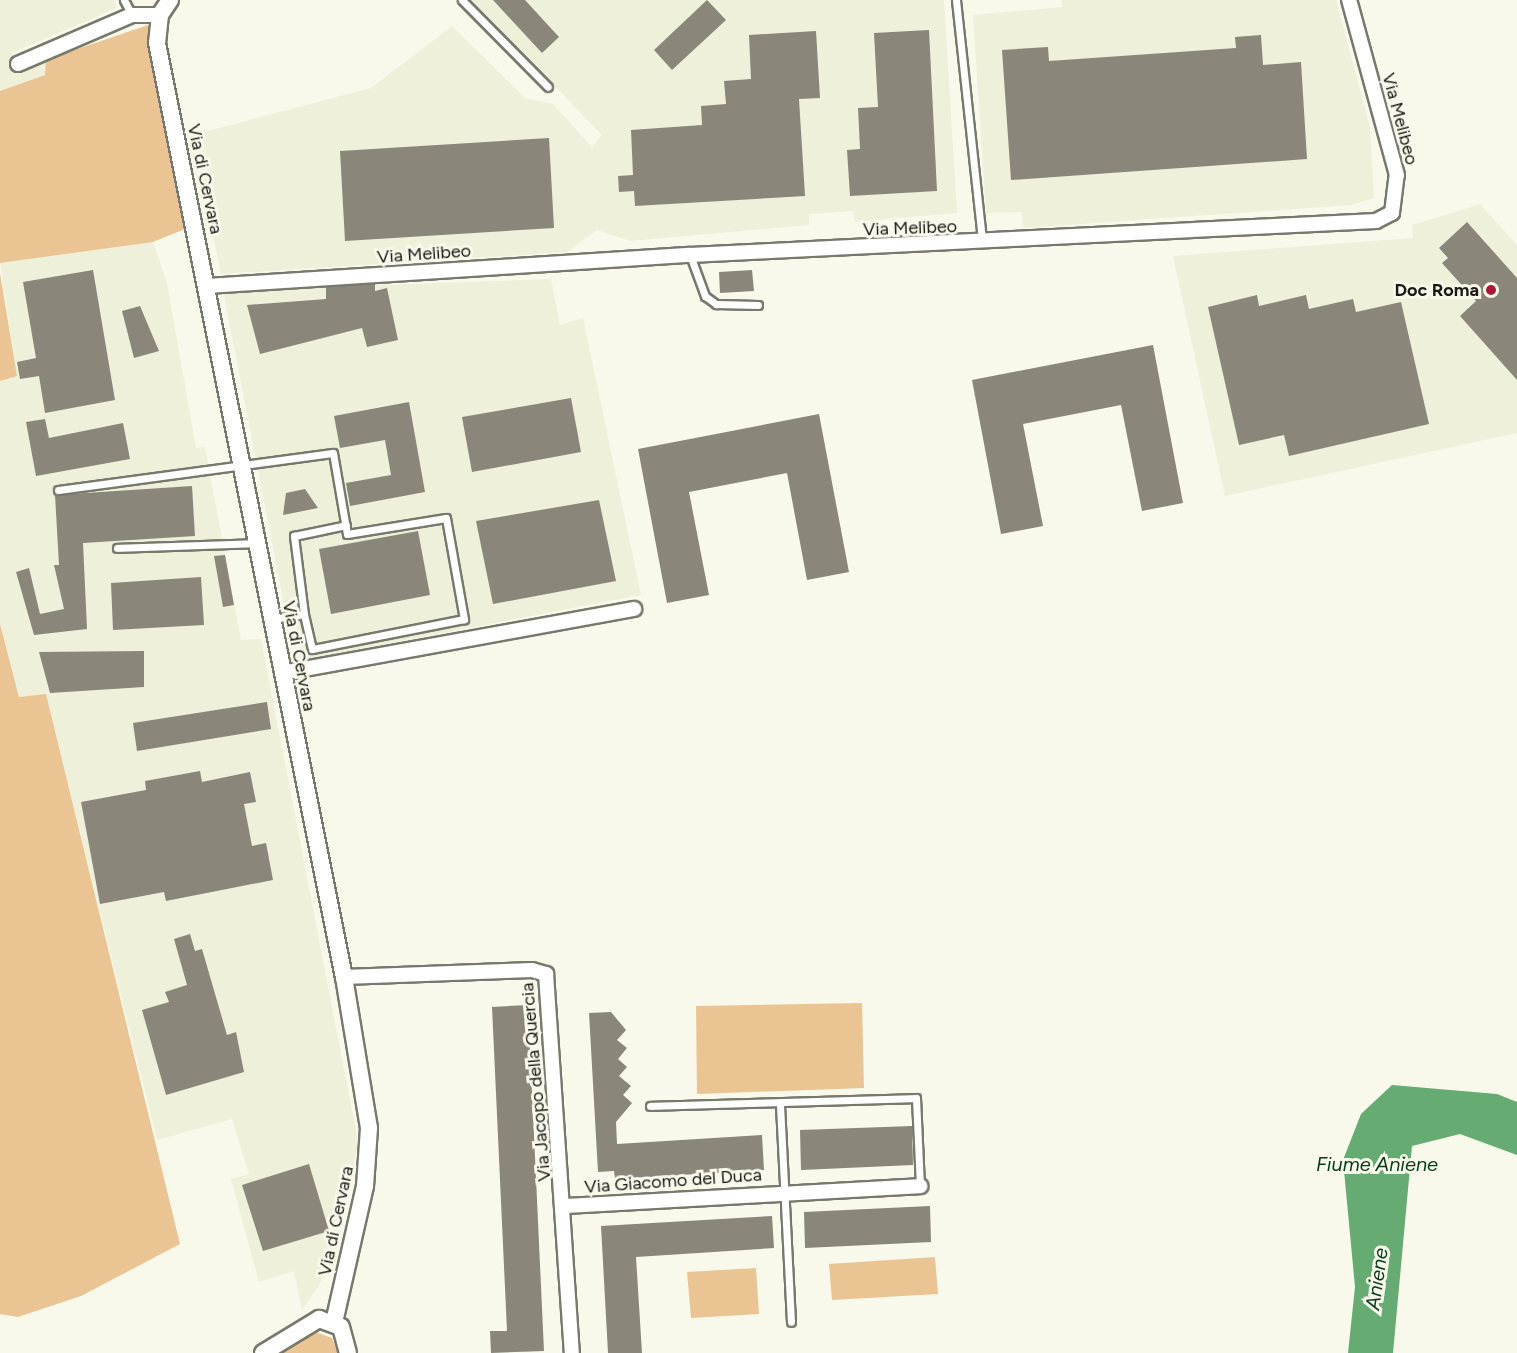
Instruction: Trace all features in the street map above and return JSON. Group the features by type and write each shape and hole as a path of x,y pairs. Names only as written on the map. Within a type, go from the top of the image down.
{"street":[{"name":"Via di Cervara","path":"170,0 160,15 157,43 344,977 370,1157 334,1322"},
{"name":"Via Melibeo","path":"207,286 690,255 982,243 1376,221 1392,213 1397,175 1349,0"},
{"path":"18,64 132,15 160,15"},
{"path":"282,673 634,609"},
{"name":"Via Jacopo della Quercia","path":"344,977 532,970 546,974 564,1206 572,1353"},
{"name":"Via Giacomo del Duca","path":"564,1206 920,1186"},
{"path":"269,1352 314,1320 334,1322 344,1332 348,1353"}],"lane":[{"path":"124,0 132,15"},
{"path":"462,0 548,87"},
{"path":"956,0 982,243"},
{"path":"690,255 696,279 711,300 758,305"},
{"path":"58,490 243,469 333,453 346,525 347,534 446,518 464,619 312,649 304,614 294,536 346,525"},
{"path":"117,548 257,543"},
{"path":"272,620 304,614"},
{"name":"Via Giacomo del Duca","path":"650,1106 780,1105 916,1098 920,1186"},
{"name":"Via Giacomo del Duca","path":"780,1105 791,1322"}],"shaded area":[{"path":"0,0 114,0 117,8 12,53 18,73 46,61 46,75 0,91"},
{"path":"472,0 944,0 957,213 855,222 853,211 809,214 809,225 630,241 597,230 567,252 221,274 192,135 371,88 452,26 525,98 553,104 592,147 602,135"},
{"path":"1062,0 1336,0 1370,127 1374,198 1351,205 1023,228 1022,212 986,213 973,15 1062,7"},
{"path":"148,25 185,229 153,242 0,263 0,91 45,75 46,61 54,57"},
{"path":"1480,204 1517,245 1517,433 1225,496 1173,256 1413,238 1412,225"},
{"path":"153,242 167,283 196,448 205,447 241,640 261,639 358,1141 342,1225 320,1284 302,1310 294,1271 259,1282 231,1179 249,1174 232,1119 157,1140 46,695 19,697 0,624 0,381 17,376 0,263"},
{"path":"0,273 17,376 0,381"},
{"path":"551,279 560,325 583,318 641,595 295,661 223,291"},
{"path":"0,624 19,697 46,694 180,1244 81,1296 18,1317 0,1314"},
{"path":"862,1003 864,1088 697,1094 696,1006"},
{"path":"935,1257 938,1294 832,1300 829,1264"},
{"path":"756,1268 759,1314 691,1318 687,1272"},
{"path":"315,1332 332,1338 338,1353 281,1353"}],"water":[{"name":"Fiume Aniene","path":"1392,1085 1497,1094 1517,1102 1517,1155 1460,1134 1412,1146 1393,1353 1348,1353 1355,1287 1343,1160 1361,1114"}],"building":[{"path":"493,0 525,0 559,37 542,53"},
{"path":"707,0 726,20 672,70 654,50"},
{"path":"929,30 937,191 850,196 847,150 860,149 858,108 878,107 874,33"},
{"path":"816,31 820,98 799,99 805,196 635,206 634,191 619,192 618,176 633,175 631,130 702,125 701,106 726,104 724,81 751,79 749,35"},
{"path":"1261,35 1263,65 1301,62 1307,159 1011,180 1002,50 1048,47 1049,61 1236,48 1235,37"},
{"path":"549,138 554,228 345,241 340,151"},
{"name":"Doc Roma","path":"1467,222 1517,278 1517,380 1460,316 1476,301 1442,263 1448,258 1439,248"},
{"path":"93,270 115,400 45,413 39,376 20,379 17,362 36,358 23,282"},
{"path":"752,270 754,291 720,293 719,272"},
{"path":"375,284 375,291 387,288 398,340 367,347 362,328 260,354 247,305 326,299 326,287"},
{"path":"1257,295 1259,306 1306,295 1309,309 1353,299 1356,312 1401,302 1429,424 1289,456 1284,435 1239,445 1208,307"},
{"path":"140,306 159,351 134,358 122,311"},
{"path":"1153,345 1183,503 1142,511 1121,405 1023,424 1043,526 1001,534 972,380"},
{"path":"571,398 581,452 472,472 462,417"},
{"path":"409,402 425,492 350,506 346,483 391,475 385,440 340,448 334,416"},
{"path":"819,414 849,572 807,580 787,473 689,492 709,595 667,603 638,449"},
{"path":"45,419 49,438 123,423 130,459 36,476 26,422"},
{"path":"192,486 195,536 83,543 87,629 34,635 16,572 29,568 40,614 64,609 54,565 59,565 55,495"},
{"path":"305,489 318,508 283,515 286,493"},
{"path":"599,500 616,581 493,604 476,521"},
{"path":"418,531 430,595 331,614 319,549"},
{"path":"225,555 234,605 223,607 214,556"},
{"path":"201,577 204,625 113,630 111,583"},
{"path":"144,651 144,687 50,693 39,652"},
{"path":"267,702 271,729 137,751 133,723"},
{"path":"200,771 202,782 250,772 256,802 244,804 252,846 266,843 273,880 166,901 164,892 100,904 81,802 146,790 145,781"},
{"path":"190,934 195,951 202,949 227,1035 236,1032 244,1072 166,1095 142,1010 169,1002 165,992 187,985 174,939"},
{"path":"528,1005 544,1351 491,1353 490,1331 507,1331 492,1007"},
{"path":"611,1012 626,1030 617,1040 627,1048 618,1059 627,1067 619,1076 631,1086 623,1095 632,1103 616,1122 617,1144 762,1135 764,1170 615,1179 614,1171 598,1172 589,1013"},
{"path":"912,1126 913,1165 801,1170 800,1130"},
{"path":"309,1164 329,1231 263,1251 242,1185"},
{"path":"930,1206 931,1242 805,1248 804,1212"},
{"path":"772,1216 774,1248 636,1257 642,1353 608,1353 601,1226"}],"place":[{"name":"Doc Roma","path":"1491,290"}],"water label":[{"name":"Aniene","path":"1377,1279"}]}
